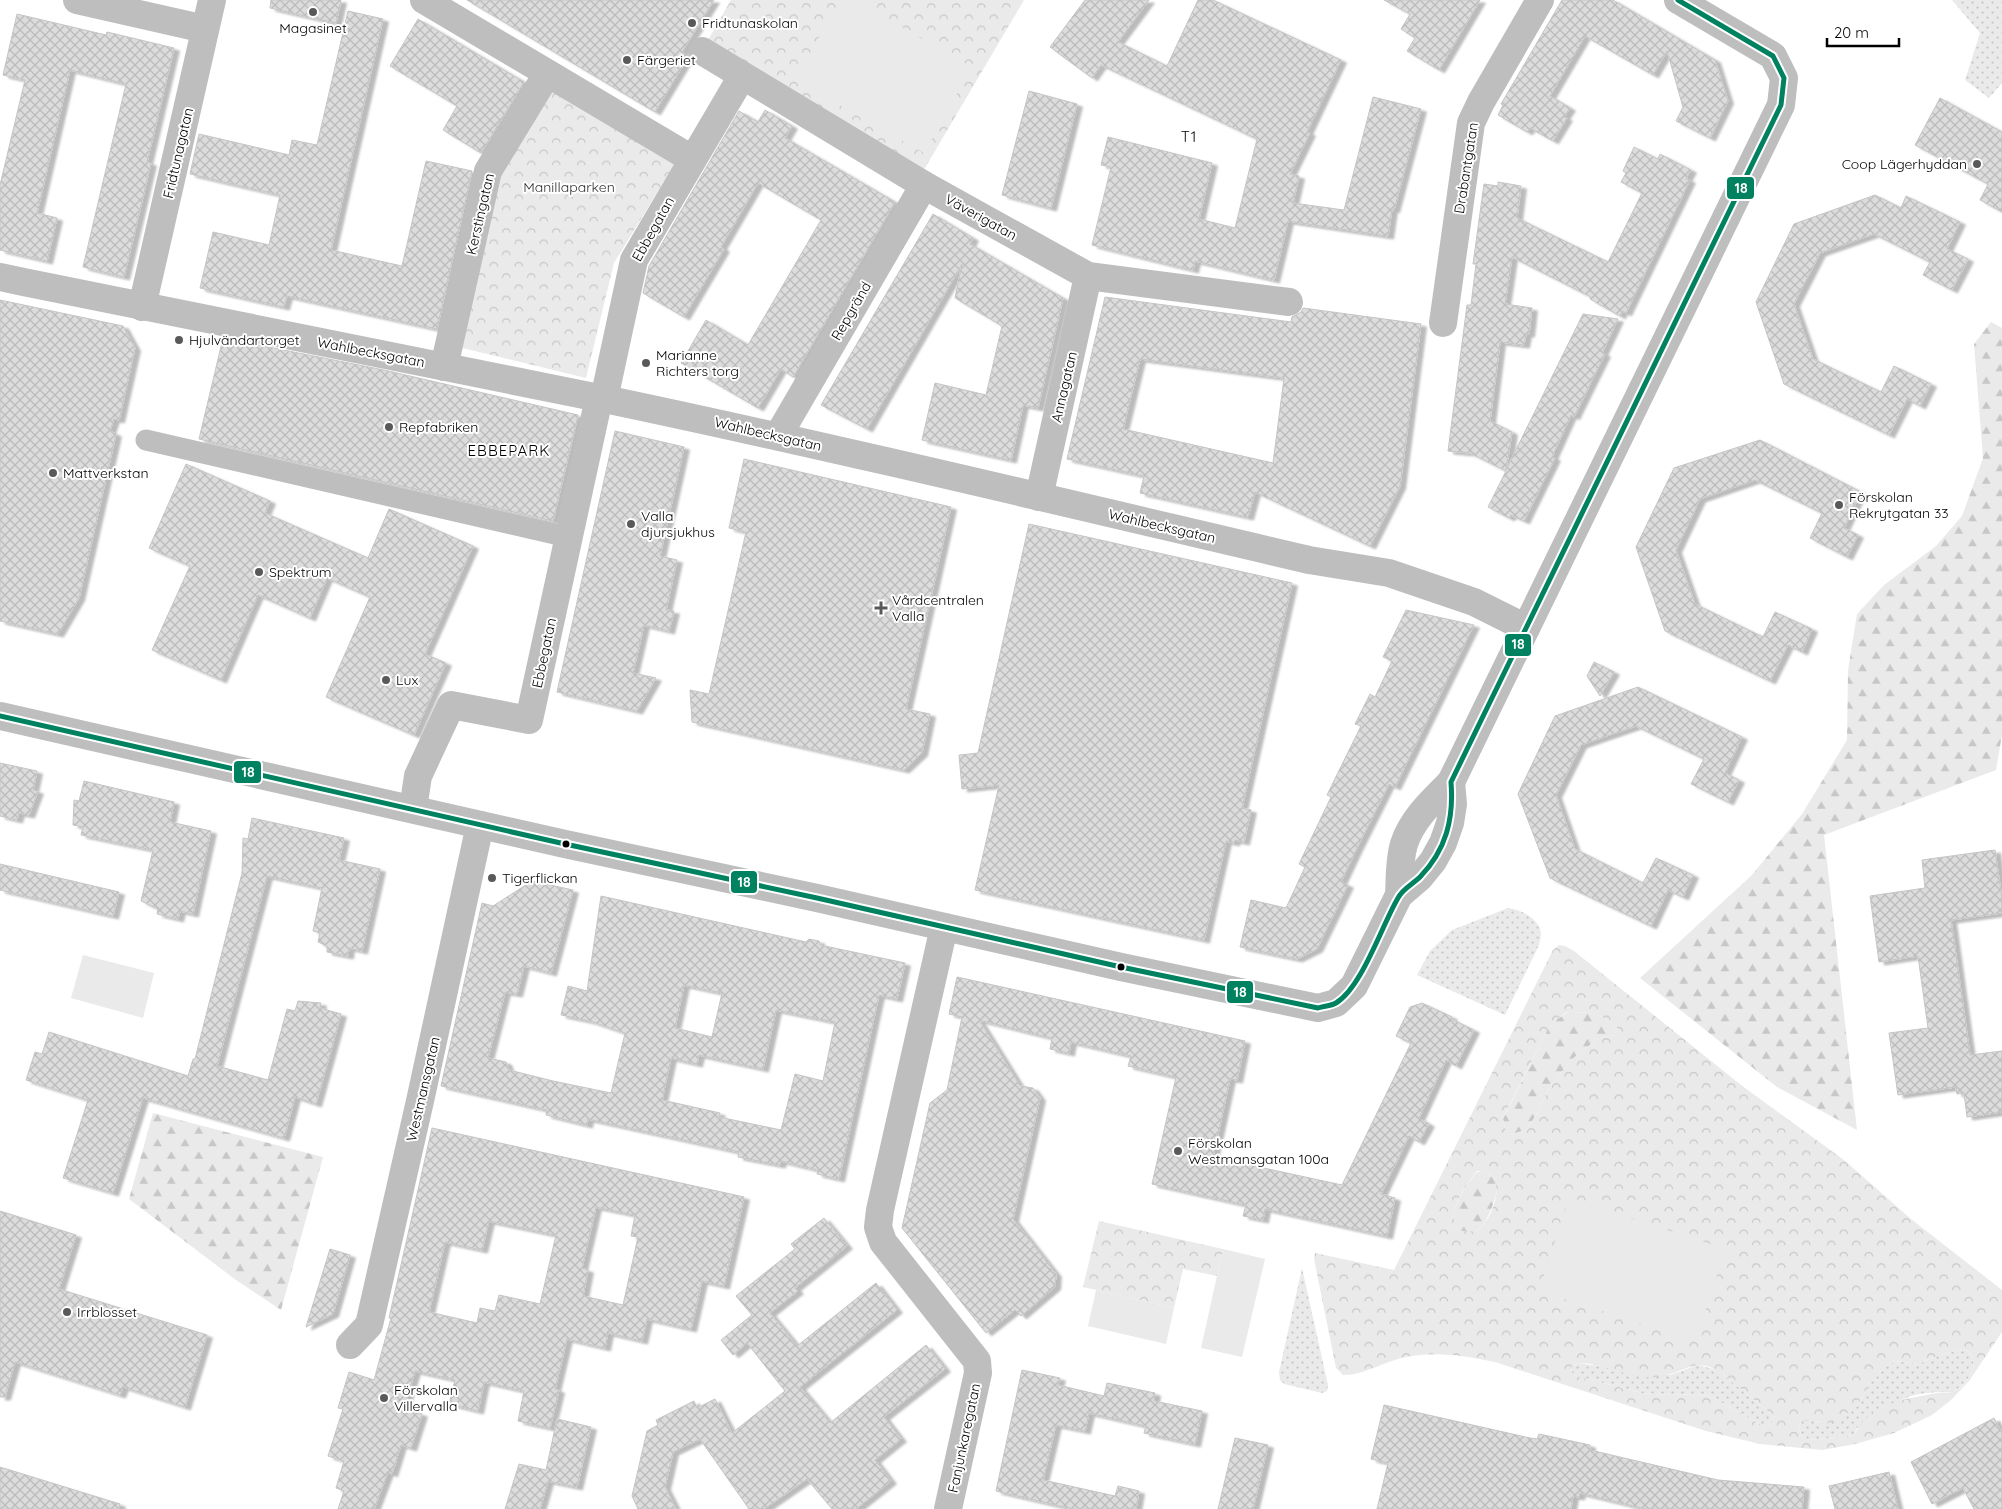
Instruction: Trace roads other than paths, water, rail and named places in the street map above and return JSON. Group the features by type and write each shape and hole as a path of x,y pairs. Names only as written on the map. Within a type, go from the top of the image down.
{"street":[{"path":"77,0 205,29"},
{"name":"Fridtunagatan","path":"142,306 212,0"},
{"path":"424,0 692,159"},
{"name":"Drabantgatan","path":"1443,323 1471,123 1481,102 1540,0"},
{"path":"0,716 1130,970 1318,1008 1336,1003 1354,986 1399,895 1420,877 1433,861 1443,843 1450,823 1453,804 1451,782 1781,105 1784,78 1773,56 1678,0"},
{"name":"Väverigatan","path":"702,51 924,185 1088,276 1289,302"},
{"name":"Kerstingatan","path":"444,367 488,171 547,74"},
{"name":"Ebbegatan","path":"413,809 418,776 451,705 529,720 568,537 634,260 742,76"},
{"name":"Repgränd","path":"778,436 924,185"},
{"name":"Annagatan","path":"1039,498 1088,276"},
{"name":"Wahlbecksgatan","path":"0,277 602,398 778,436 1309,560 1389,573 1474,602 1526,628"},
{"path":"146,440 568,537"},
{"name":"Westmansgatan","path":"350,1345 368,1325 420,1101 480,825"},
{"name":"Fanjunkaregatan","path":"944,927 882,1201 878,1227 883,1242 977,1361 978,1373 948,1509"}],"place":[{"name":"Magasinet","path":"313,12"},
{"name":"Fridtunaskolan","path":"692,23"},
{"name":"Färgeriet","path":"627,60"},
{"name":"Coop Lägerhyddan","path":"1977,164"},
{"name":"Hjulvändartorget","path":"179,340"},
{"name":"Marianne Richters torg","path":"646,363"},
{"name":"Repfabriken","path":"389,427"},
{"name":"Mattverkstan","path":"53,473"},
{"name":"Förskolan Rekrytgatan 33","path":"1839,505"},
{"name":"Valla djursjukhus","path":"631,524"},
{"name":"Spektrum","path":"259,572"},
{"name":"Vårdcentralen Valla","path":"881,608"},
{"name":"Lux","path":"386,680"},
{"name":"Tigerflickan","path":"492,878"},
{"name":"Förskolan Westmansgatan 100a","path":"1178,1151"},
{"name":"Irrblosset","path":"67,1312"},
{"name":"Förskolan Villervalla","path":"384,1398"}],"district":[{"name":"T1","path":"1189,137"},
{"name":"EBBEPARK","path":"509,451"}],"park label":[{"name":"Manillaparken","path":"569,187"}]}
